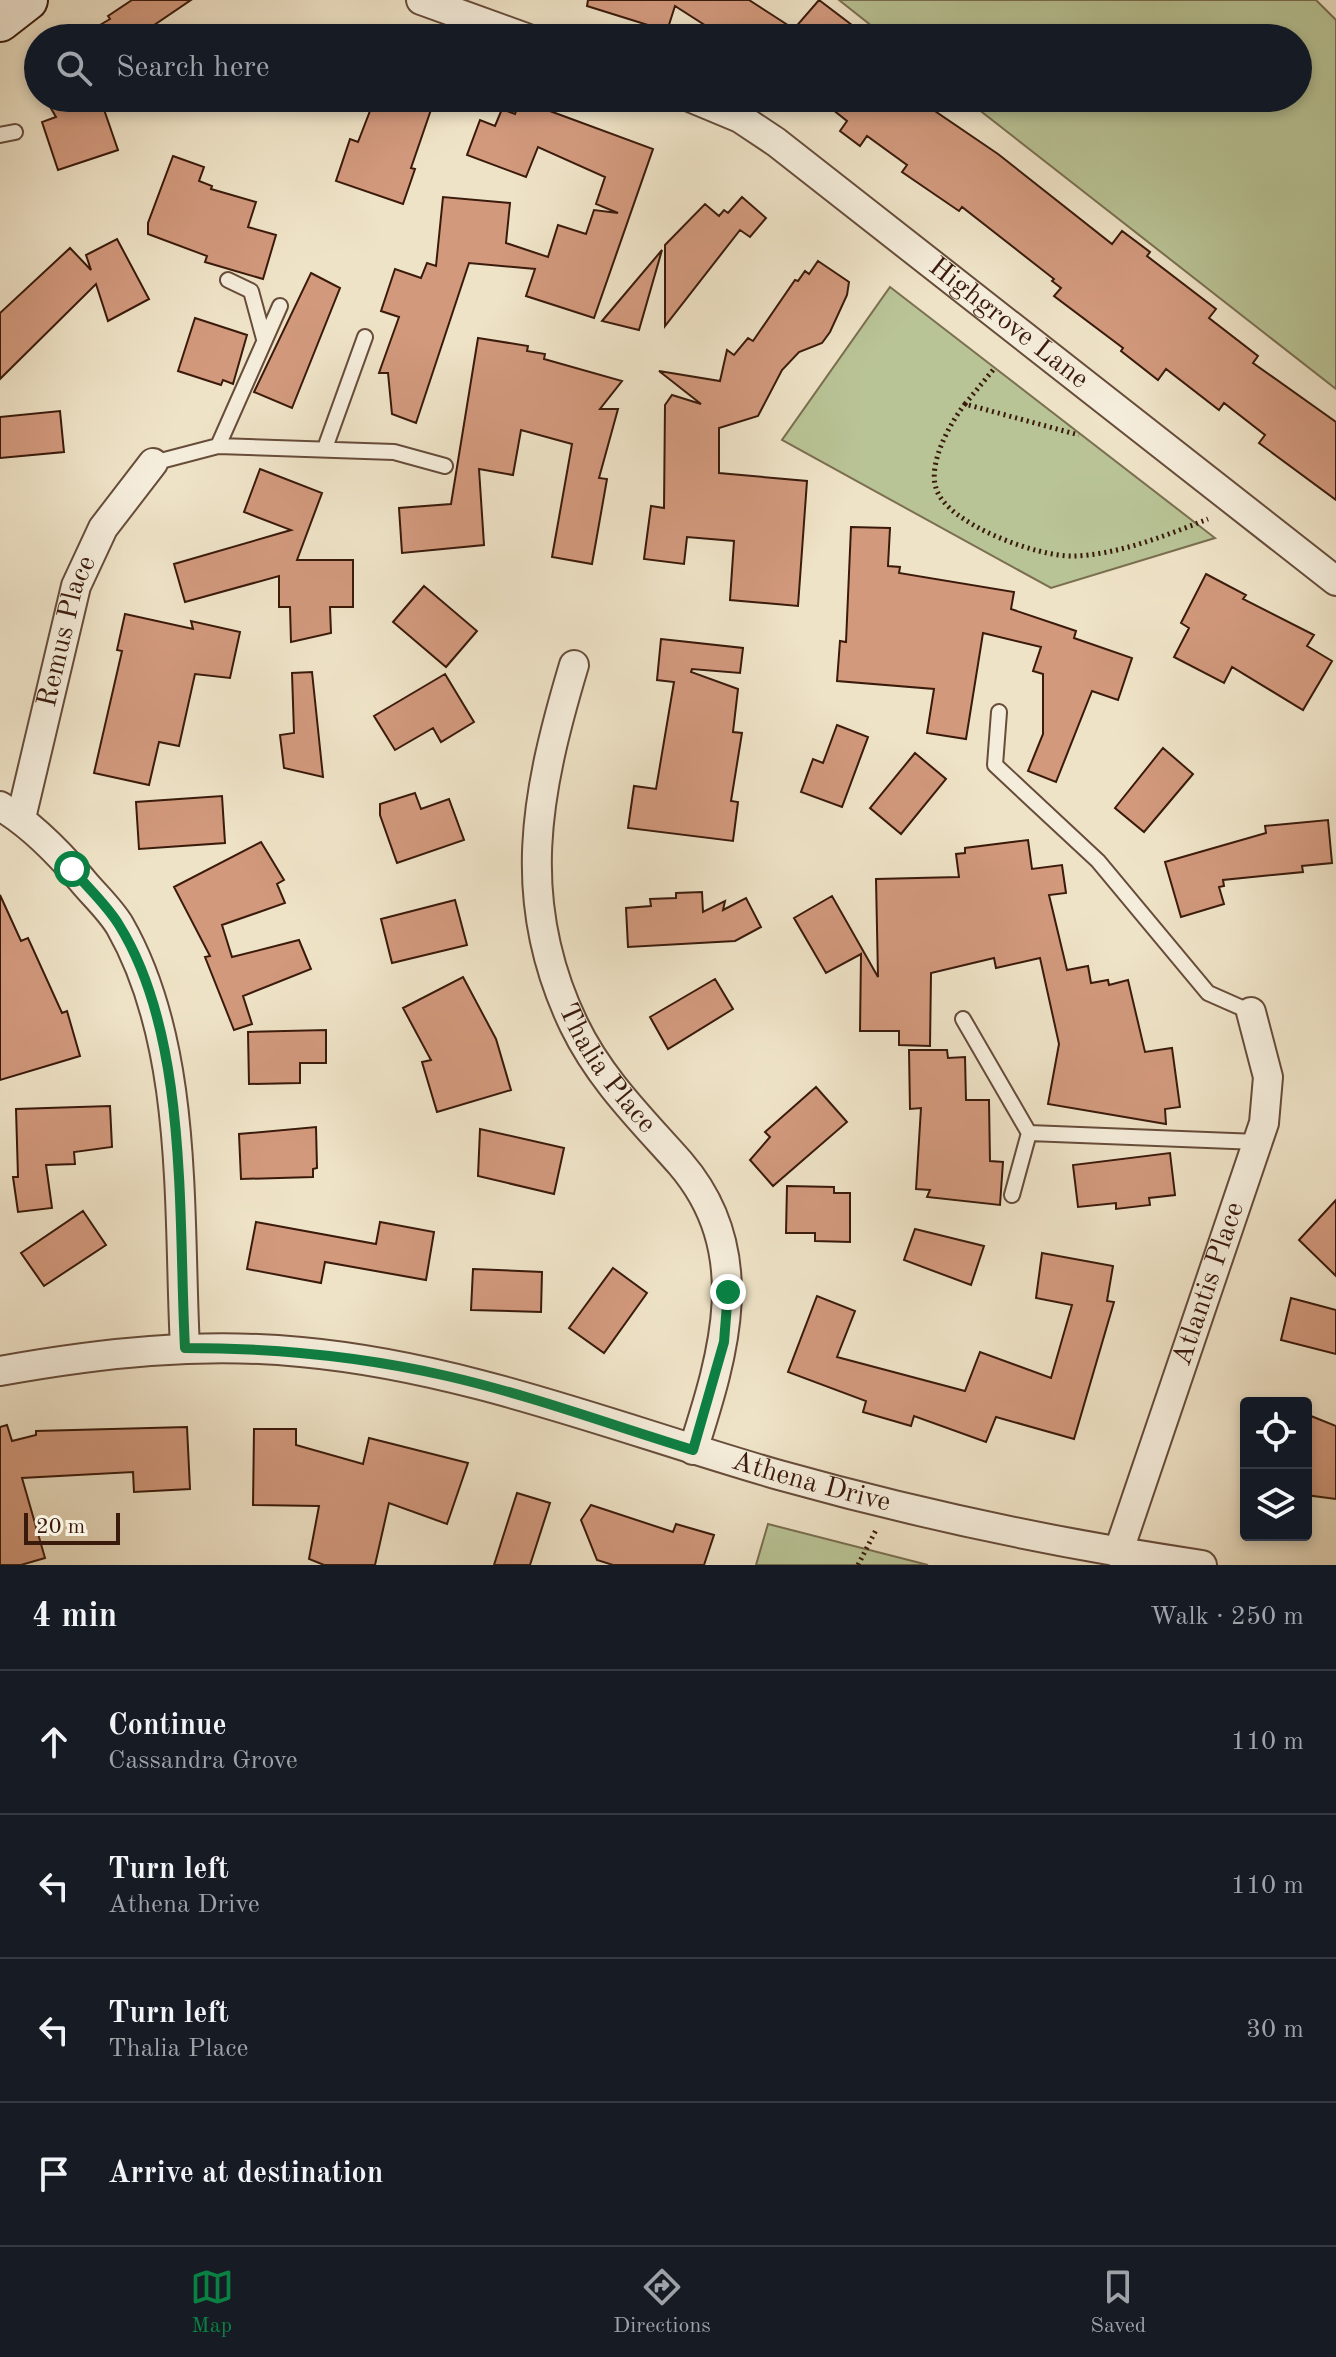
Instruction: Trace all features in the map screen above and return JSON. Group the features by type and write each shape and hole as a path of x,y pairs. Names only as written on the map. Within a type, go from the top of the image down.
{"main road":[{"path":"0,21 27,0"}],"street":[{"path":"421,0 487,24"},
{"name":"Highgrove Lane","path":"726,112 776,142 1328,572"},
{"name":"Remus Place","path":"10,812 76,586 103,528 153,463"},
{"name":"Thalia Place","path":"574,665 541,794 536,856 538,910 554,976 589,1053 615,1091 693,1179 715,1221 726,1268 727,1318 718,1370 693,1450"},
{"path":"10,812 72,869 119,924 154,1002 171,1078 185,1348"},
{"name":"Atlantis Place","path":"1118,1553 1264,1123 1268,1077 1251,1012"},
{"name":"Athena Drive","path":"0,1371 122,1352 185,1348 301,1352 396,1365 499,1390 693,1450 885,1503 1118,1553 1202,1565"}],"lane":[{"path":"228,280 251,291 264,339"},
{"path":"218,446 280,306"},
{"path":"325,448 365,337"},
{"path":"153,463 218,446 394,452 445,466"},
{"path":"999,712 995,765 1098,861 1208,993 1251,1012"},
{"path":"963,1019 1029,1133 1012,1195"},
{"path":"1029,1133 1258,1142"}],"path":[{"path":"993,370 965,404 935,463 935,487 943,502 995,537 1022,548 1074,556 1170,534 1208,519"},
{"path":"965,404 1079,435"},
{"path":"858,1565 876,1529"}],"green space":[{"path":"839,0 1316,0 1336,20 1336,389 982,112 1312,112 1312,24 869,24"},
{"path":"890,287 1215,538 1051,588 782,440"},
{"path":"768,1524 928,1565 756,1565"}],"building":[{"path":"132,0 191,0 156,24 102,24 110,19 108,16"},
{"path":"588,0 749,0 786,24 703,24 675,6 669,24 645,24 587,6"},
{"path":"819,0 851,24 798,24"},
{"path":"53,112 105,112 118,150 58,170 42,122 56,117"},
{"path":"370,112 430,112 411,168 415,169 403,204 336,181 350,139 358,142"},
{"path":"501,112 553,112 653,149 594,318 526,296 535,269 469,263 416,423 392,414 388,373 379,373 399,317 381,311 395,269 421,278 427,263 436,266 443,197 510,203 506,243 548,257 558,225 586,234 594,210 618,213 596,204 605,177 538,147 526,177 467,155 480,120 495,126"},
{"path":"836,112 936,112 998,154 1112,244 1122,231 1150,252 1147,256 1216,309 1209,318 1258,356 1253,363 1336,422 1336,500 1259,443 1265,435 1224,403 1219,410 1166,369 1158,380 1121,351 1123,348 1054,296 1061,288 1052,281 1054,279 962,207 959,211 902,172 907,165 867,136 860,146 840,131 847,121"},
{"path":"173,156 204,167 199,181 212,186 211,189 256,202 248,227 276,235 263,279 205,262 207,256 148,234 148,223"},
{"path":"742,197 766,218 750,237 740,230 665,326 665,245 705,204 719,216 724,210 728,213"},
{"path":"117,239 149,299 108,321 96,284 0,379 0,313 70,248 91,270 86,255"},
{"path":"662,250 639,330 602,321"},
{"path":"818,261 849,282 847,295 830,332 822,343 799,352 782,370 758,416 719,428 719,473 807,481 798,606 730,600 734,541 687,537 684,564 644,559 651,506 664,508 665,405 672,395 701,404 659,371 720,381 727,350 734,355 748,338 753,341 795,280 798,281 805,271 809,274"},
{"path":"311,273 340,288 292,408 254,392"},
{"path":"195,318 247,335 233,384 223,380 221,385 178,371"},
{"path":"478,338 528,346 527,351 545,354 544,359 622,381 600,409 618,409 599,478 607,479 592,564 552,557 572,444 521,430 513,475 479,469 484,545 402,553 399,508 451,504"},
{"path":"60,411 64,452 0,458 0,417"},
{"path":"260,469 322,493 297,560 353,560 353,607 330,607 331,633 291,642 290,607 279,607 279,576 185,602 174,564 291,530 244,512"},
{"path":"851,527 890,528 888,566 900,567 899,573 1014,592 1011,609 1076,631 1074,638 1132,658 1118,700 1092,691 1056,782 1028,771 1043,734 1043,674 1033,671 1041,647 983,633 966,739 927,733 934,689 837,681 840,641 846,642"},
{"path":"1206,574 1246,595 1243,599 1314,635 1307,646 1332,661 1303,710 1232,667 1224,683 1174,657 1189,628 1181,623"},
{"path":"424,586 477,631 446,667 393,622"},
{"path":"125,614 193,629 191,621 240,632 230,678 195,674 179,746 159,742 149,785 94,773 122,651 117,650"},
{"path":"661,639 743,648 740,673 692,669 691,672 738,689 733,732 742,733 731,801 738,802 733,841 628,828 634,786 656,789 674,682 657,680"},
{"path":"312,672 323,777 284,768 280,735 294,733 292,673"},
{"path":"445,674 474,722 441,742 433,728 395,750 374,716"},
{"path":"837,725 868,737 842,807 801,792 813,759 823,763"},
{"path":"1163,748 1193,774 1144,832 1115,808"},
{"path":"915,753 946,779 901,834 870,808"},
{"path":"415,793 421,809 449,799 464,840 397,863 380,815 380,804"},
{"path":"222,796 225,843 139,849 136,802"},
{"path":"1328,820 1332,863 1302,866 1303,872 1223,880 1224,886 1219,887 1224,904 1181,917 1165,862 1266,833 1265,826"},
{"path":"1028,840 1032,869 1062,865 1066,893 1049,895 1067,970 1088,966 1091,983 1108,980 1109,985 1128,980 1145,1052 1172,1048 1180,1107 1165,1109 1166,1124 1048,1104 1059,1044 1040,958 996,968 994,958 931,973 930,1046 899,1045 899,1031 860,1031 861,954 826,973 794,918 832,896 878,977 876,879 959,877 956,854 965,853 965,848"},
{"path":"261,842 284,880 277,884 285,903 222,925 232,957 299,940 311,969 243,996 252,1024 234,1030 205,957 210,956 174,887"},
{"path":"702,892 703,912 725,901 723,910 746,898 761,927 735,941 628,947 626,908 651,906 650,899 676,898 676,893"},
{"path":"0,895 21,941 28,938 62,1013 67,1011 80,1056 0,1080"},
{"path":"455,900 467,945 392,963 381,919"},
{"path":"463,977 496,1039 511,1090 437,1112 422,1062 431,1060 403,1008"},
{"path":"715,979 733,1009 668,1049 650,1017"},
{"path":"326,1030 326,1063 300,1063 300,1083 249,1084 248,1032"},
{"path":"909,1050 947,1050 948,1058 965,1057 966,1100 989,1100 990,1161 1003,1162 1000,1205 927,1197 930,1190 916,1189 921,1108 910,1109"},
{"path":"816,1087 847,1122 773,1186 750,1160 770,1137 765,1132"},
{"path":"110,1106 112,1147 74,1152 75,1164 46,1165 52,1208 18,1212 13,1177 18,1177 16,1109"},
{"path":"316,1127 317,1168 313,1169 313,1177 241,1179 239,1134"},
{"path":"480,1129 564,1148 554,1194 478,1176"},
{"path":"1170,1153 1175,1195 1149,1198 1150,1205 1116,1209 1116,1203 1078,1207 1073,1165"},
{"path":"787,1186 834,1187 834,1193 850,1193 850,1242 815,1241 815,1233 786,1233"},
{"path":"1336,1200 1336,1276 1299,1240"},
{"path":"83,1211 106,1245 44,1286 21,1253"},
{"path":"256,1222 376,1244 380,1222 434,1232 426,1280 325,1262 321,1283 247,1269"},
{"path":"915,1229 984,1246 971,1285 904,1260"},
{"path":"1042,1253 1113,1266 1107,1301 1114,1302 1074,1439 996,1417 986,1442 914,1416 911,1426 863,1412 866,1401 788,1372 817,1296 855,1311 837,1357 965,1391 980,1352 1051,1378 1072,1305 1036,1298"},
{"path":"613,1268 647,1293 604,1353 569,1328"},
{"path":"473,1269 542,1272 541,1312 471,1310"},
{"path":"1291,1298 1336,1310 1336,1354 1281,1340"},
{"path":"1312,1416 1336,1426 1336,1499 1312,1496"},
{"path":"7,1425 12,1441 36,1435 36,1431 187,1427 190,1489 134,1492 133,1472 22,1478 45,1558 21,1565 0,1565 0,1427"},
{"path":"254,1429 296,1429 296,1445 363,1464 369,1438 468,1463 447,1524 389,1503 375,1565 324,1565 309,1559 319,1506 253,1505"},
{"path":"517,1493 550,1503 530,1565 494,1565"},
{"path":"591,1505 673,1532 676,1524 714,1535 704,1565 613,1565 597,1560 581,1520"}],"route":[{"path":"72,869 119,924 154,1002 171,1078 185,1348 301,1352 396,1365 499,1390 693,1450 718,1370 728,1292"}]}
